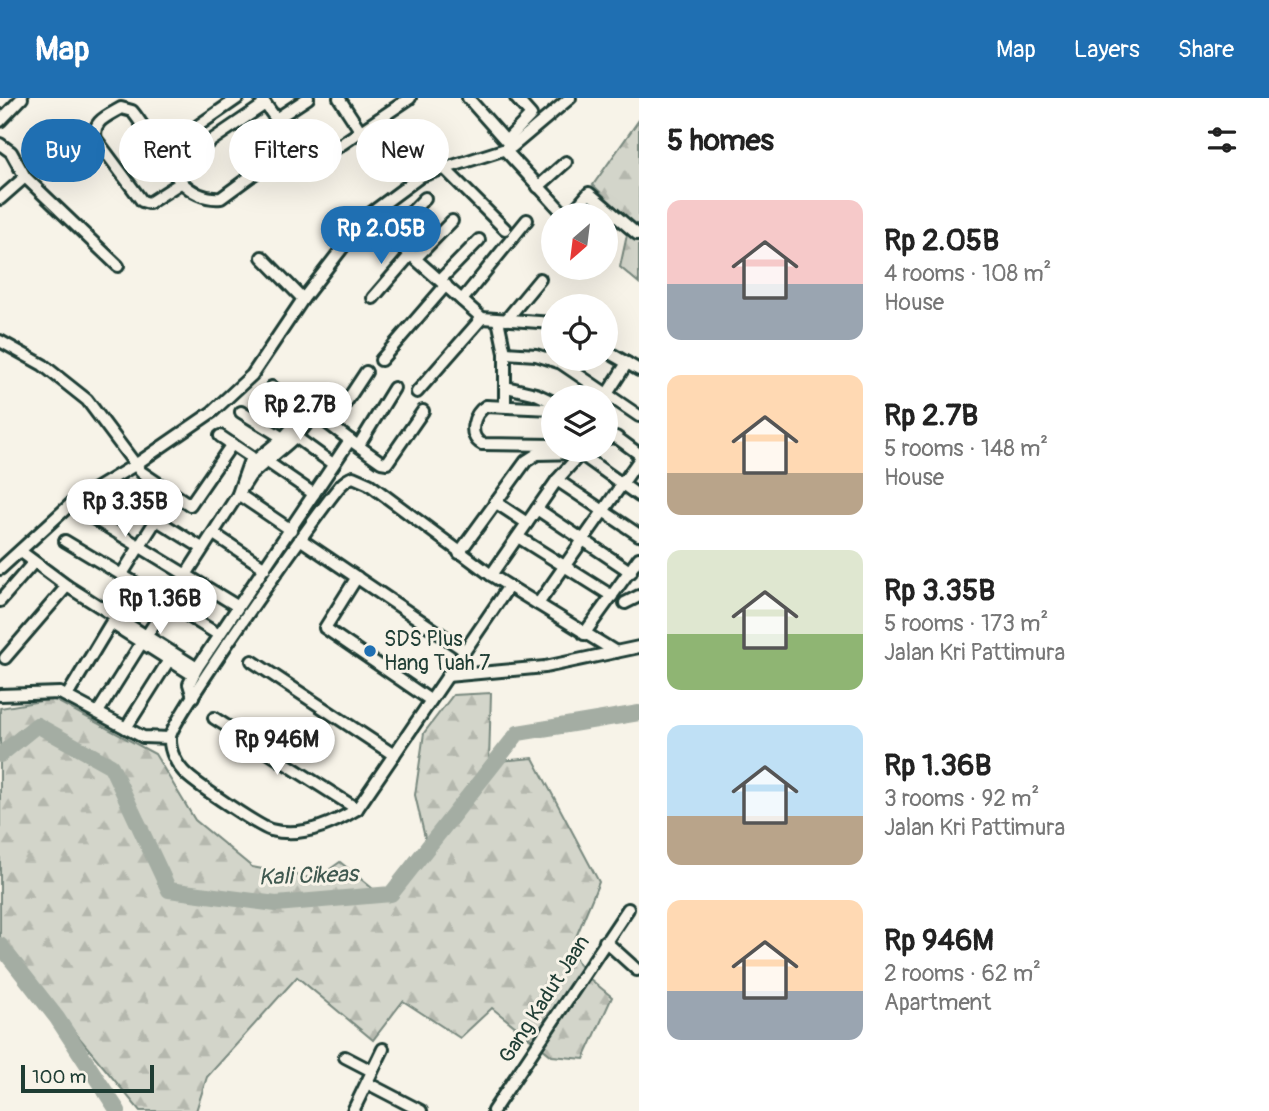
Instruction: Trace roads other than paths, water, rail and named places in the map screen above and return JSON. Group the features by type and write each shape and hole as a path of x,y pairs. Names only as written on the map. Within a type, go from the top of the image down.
{"street":[{"path":"0,121 22,98"},
{"path":"208,119 238,98"},
{"path":"215,136 263,101 276,119 308,98"},
{"path":"339,98 356,123"},
{"path":"384,119 410,98"},
{"path":"468,98 506,141 531,115 516,98"},
{"path":"449,168 505,150 526,138 570,98"},
{"path":"119,170 96,139 94,130 99,122 121,108 129,109 136,119"},
{"path":"0,144 11,152 21,170"},
{"path":"505,150 555,203"},
{"path":"538,187 566,162"},
{"path":"449,173 505,229"},
{"path":"0,199 21,181"},
{"path":"30,182 118,266"},
{"path":"128,182 142,201 149,203 182,182 206,199 220,198 242,182"},
{"path":"0,569 72,503 135,465 212,412 252,374 303,299 367,216 413,182"},
{"path":"579,203 589,193 601,203"},
{"path":"389,235 425,198"},
{"path":"367,216 482,318 541,322"},
{"path":"618,218 637,234"},
{"path":"463,300 527,219"},
{"path":"373,298 452,221"},
{"path":"381,360 479,240"},
{"path":"262,257 303,299"},
{"path":"505,404 502,320 540,279"},
{"path":"417,392 482,318"},
{"path":"0,341 43,365 87,400 141,472 193,505 232,443"},
{"path":"505,353 536,355 561,363 594,385"},
{"path":"618,358 639,370"},
{"path":"613,385 627,363"},
{"path":"331,425 366,372"},
{"path":"98,712 144,639 164,600 214,534 238,494 251,464 283,438 301,418 302,409 272,387"},
{"path":"506,387 541,396"},
{"path":"193,697 189,684 195,671 237,606 291,530 333,464 355,443 394,388"},
{"path":"618,402 639,416"},
{"path":"541,408 505,404 486,406 478,413 472,432 478,442 541,445"},
{"path":"238,494 266,461 297,438 310,419 322,419 381,461 390,461 423,411"},
{"path":"241,412 283,438"},
{"path":"219,436 249,454 251,464"},
{"path":"297,438 333,464"},
{"path":"618,438 639,454"},
{"path":"459,553 531,457 541,456"},
{"path":"538,604 639,460"},
{"path":"266,461 314,494"},
{"path":"491,575 573,462"},
{"path":"595,462 639,496"},
{"path":"509,586 357,809 335,823 314,829 270,830 186,775 173,757 170,738 193,697 300,539 340,486 353,477 369,484 491,575 509,586 538,604 584,634 616,652"},
{"path":"558,480 639,535"},
{"path":"238,494 291,530"},
{"path":"118,496 202,548"},
{"path":"495,502 527,523"},
{"path":"537,509 631,572"},
{"path":"88,515 237,606"},
{"path":"122,574 156,520"},
{"path":"214,534 265,568"},
{"path":"519,537 612,596"},
{"path":"300,539 464,650"},
{"path":"65,541 219,635"},
{"path":"20,551 144,639 195,671"},
{"path":"584,634 638,560"},
{"path":"0,601 34,562"},
{"path":"356,578 325,628 430,700"},
{"path":"5,657 67,586"},
{"path":"625,603 639,596"},
{"path":"67,696 111,623 144,639 169,660 195,671"},
{"path":"447,676 544,667 639,647"},
{"path":"126,728 169,660"},
{"path":"252,661 394,755"},
{"path":"0,695 48,691 67,696 143,737 170,738"},
{"path":"214,718 357,809"},
{"name":"Gang Kadut Jaan","path":"493,1111 628,909"},
{"path":"605,941 638,970"},
{"path":"353,1111 383,1049"},
{"path":"345,1057 372,1072"},
{"path":"367,1083 421,1111"}],"waterway":[{"name":"Kali Cikeas","path":"0,755 37,725 111,766 169,890 276,904 391,894 518,733 639,713"},
{"name":"Kali Cikeas","path":"0,945 57,1018 118,1111"}],"place":[{"name":"SDS Plus Hang Tuah 7","path":"370,651"}]}
